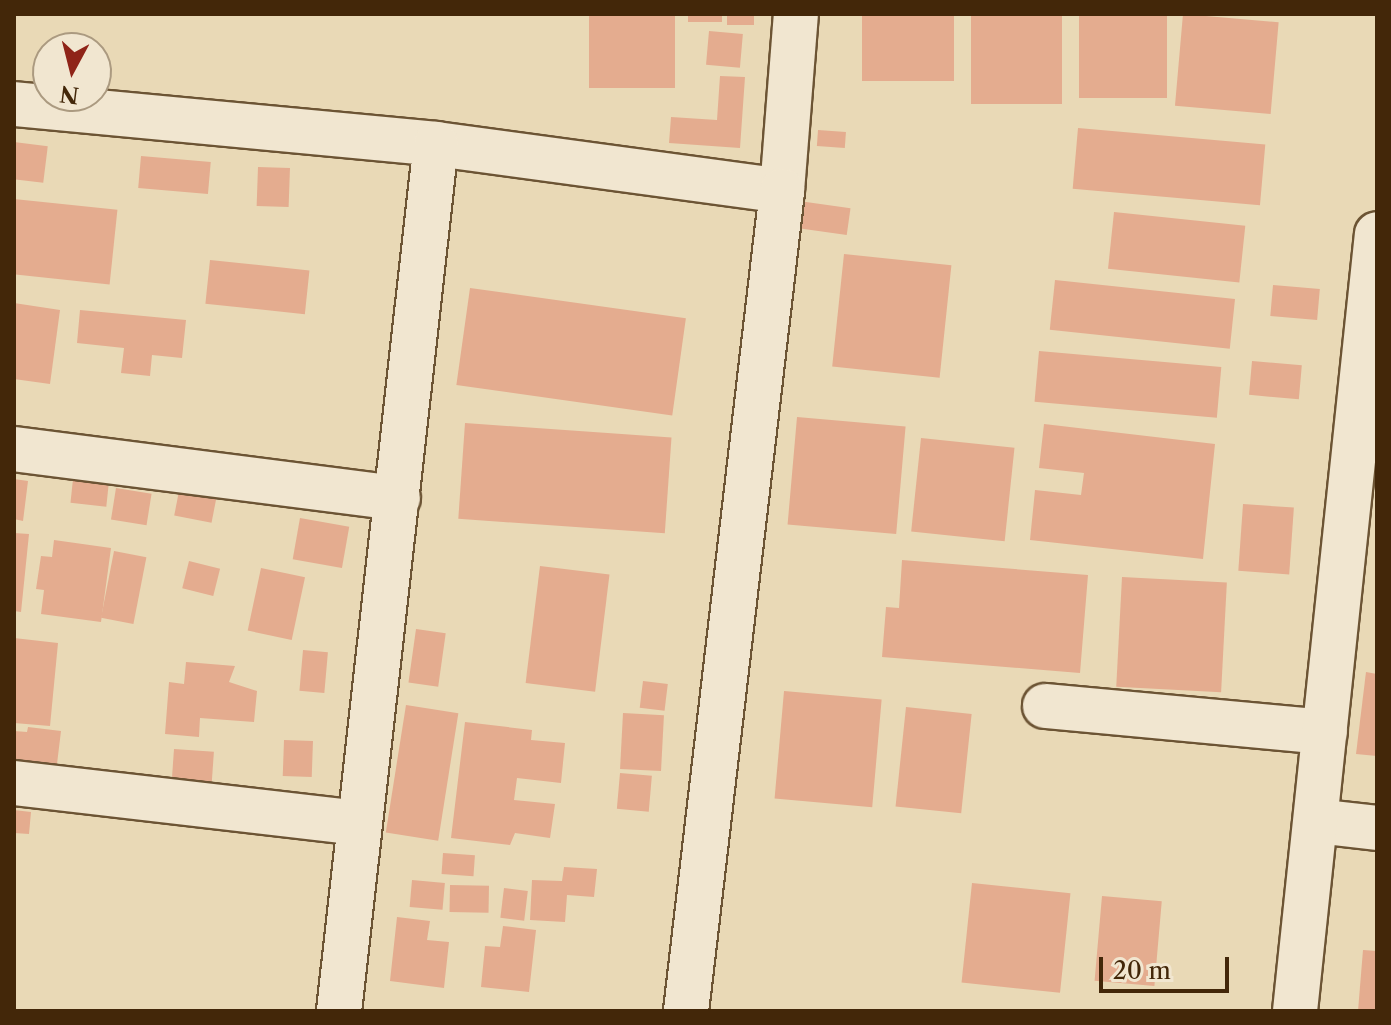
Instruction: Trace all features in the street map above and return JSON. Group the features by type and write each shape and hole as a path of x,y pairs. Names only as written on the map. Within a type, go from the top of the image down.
{"street":[{"path":"686,1011 782,191 796,14"},
{"path":"14,104 436,144 782,191"},
{"path":"339,1011 436,144"},
{"path":"1295,1011 1377,234"},
{"path":"14,449 398,498"},
{"path":"1045,706 1325,732"},
{"path":"14,783 358,823"},
{"path":"1316,821 1377,828"}],"building":[{"path":"589,14 675,14 675,88 589,88"},
{"path":"688,14 722,14 722,22 688,22"},
{"path":"727,14 754,14 754,25 727,25"},
{"path":"862,14 954,14 954,81 862,81"},
{"path":"971,14 1062,14 1062,104 971,104"},
{"path":"1079,14 1167,14 1167,98 1079,98"},
{"path":"1183,14 1279,22 1271,114 1175,106"},
{"path":"709,31 743,34 740,68 706,65"},
{"path":"720,76 745,77 740,148 669,143 671,117 717,120"},
{"path":"1078,128 1265,144 1260,205 1073,189"},
{"path":"818,130 846,132 845,148 817,146"},
{"path":"14,142 48,146 43,183 14,179"},
{"path":"141,156 211,162 208,194 138,188"},
{"path":"258,167 290,168 289,207 257,206"},
{"path":"14,199 117,210 110,284 14,274"},
{"path":"799,201 850,208 847,235 795,228"},
{"path":"1114,212 1245,226 1239,282 1108,269"},
{"path":"844,254 951,265 940,378 832,366"},
{"path":"210,260 309,270 305,314 205,304"},
{"path":"1055,280 1235,299 1230,349 1050,330"},
{"path":"1273,285 1320,289 1317,320 1270,316"},
{"path":"470,288 686,318 672,415 456,385"},
{"path":"14,303 60,310 50,384 14,379"},
{"path":"80,310 186,320 182,358 152,355 150,376 121,373 124,348 77,343"},
{"path":"1039,351 1221,367 1217,418 1035,402"},
{"path":"1252,361 1302,365 1299,399 1249,395"},
{"path":"797,417 906,426 896,534 788,525"},
{"path":"465,423 671,437 665,533 458,519"},
{"path":"1044,424 1215,444 1203,559 1030,540 1035,490 1081,495 1084,473 1039,468"},
{"path":"921,438 1014,448 1005,541 911,531"},
{"path":"14,479 28,481 23,521 14,519"},
{"path":"73,479 109,483 106,507 70,503"},
{"path":"116,488 152,494 147,525 111,520"},
{"path":"179,491 216,498 212,523 174,516"},
{"path":"1243,504 1294,508 1289,574 1238,571"},
{"path":"300,518 349,527 342,568 293,559"},
{"path":"14,533 29,534 21,612 14,611"},
{"path":"54,540 111,548 101,622 41,614 44,590 36,589 41,556 52,557"},
{"path":"114,551 146,557 133,624 101,618"},
{"path":"902,560 1088,575 1080,673 882,657 886,607 899,608"},
{"path":"189,561 220,569 213,596 182,588"},
{"path":"540,566 609,575 595,692 526,683"},
{"path":"261,568 305,577 292,640 248,631"},
{"path":"1122,577 1227,582 1221,692 1116,687"},
{"path":"416,629 446,633 438,687 408,682"},
{"path":"14,638 58,643 50,726 14,723"},
{"path":"303,650 328,652 324,693 299,691"},
{"path":"186,662 235,666 229,682 257,691 254,722 200,718 199,737 165,734 169,682 184,684"},
{"path":"1366,672 1377,674 1377,756 1356,754"},
{"path":"643,681 668,684 665,711 640,708"},
{"path":"784,691 882,700 872,807 775,799"},
{"path":"406,705 458,713 438,841 386,832"},
{"path":"906,707 972,714 961,813 896,806"},
{"path":"623,713 664,715 661,771 620,769"},
{"path":"465,722 532,730 531,740 565,743 561,783 517,778 514,800 555,804 550,838 515,833 510,845 451,838"},
{"path":"28,727 61,731 57,764 14,759 14,731 27,732"},
{"path":"284,740 313,741 312,777 283,776"},
{"path":"174,749 214,752 211,787 172,784"},
{"path":"620,773 652,776 649,812 617,809"},
{"path":"14,810 31,812 29,834 14,833"},
{"path":"443,853 475,855 473,876 442,874"},
{"path":"564,867 597,869 594,897 567,895 565,922 530,920 532,880 562,881"},
{"path":"412,880 445,883 443,910 410,907"},
{"path":"972,883 1070,893 1060,993 962,982"},
{"path":"450,885 489,886 489,913 450,912"},
{"path":"504,888 528,891 524,921 500,918"},
{"path":"1102,896 1162,901 1154,986 1095,981"},
{"path":"397,917 430,921 427,940 449,942 444,988 390,981"},
{"path":"503,926 536,930 529,992 481,987 485,946 500,947"},
{"path":"1363,950 1377,951 1377,1011 1358,1011"}]}
